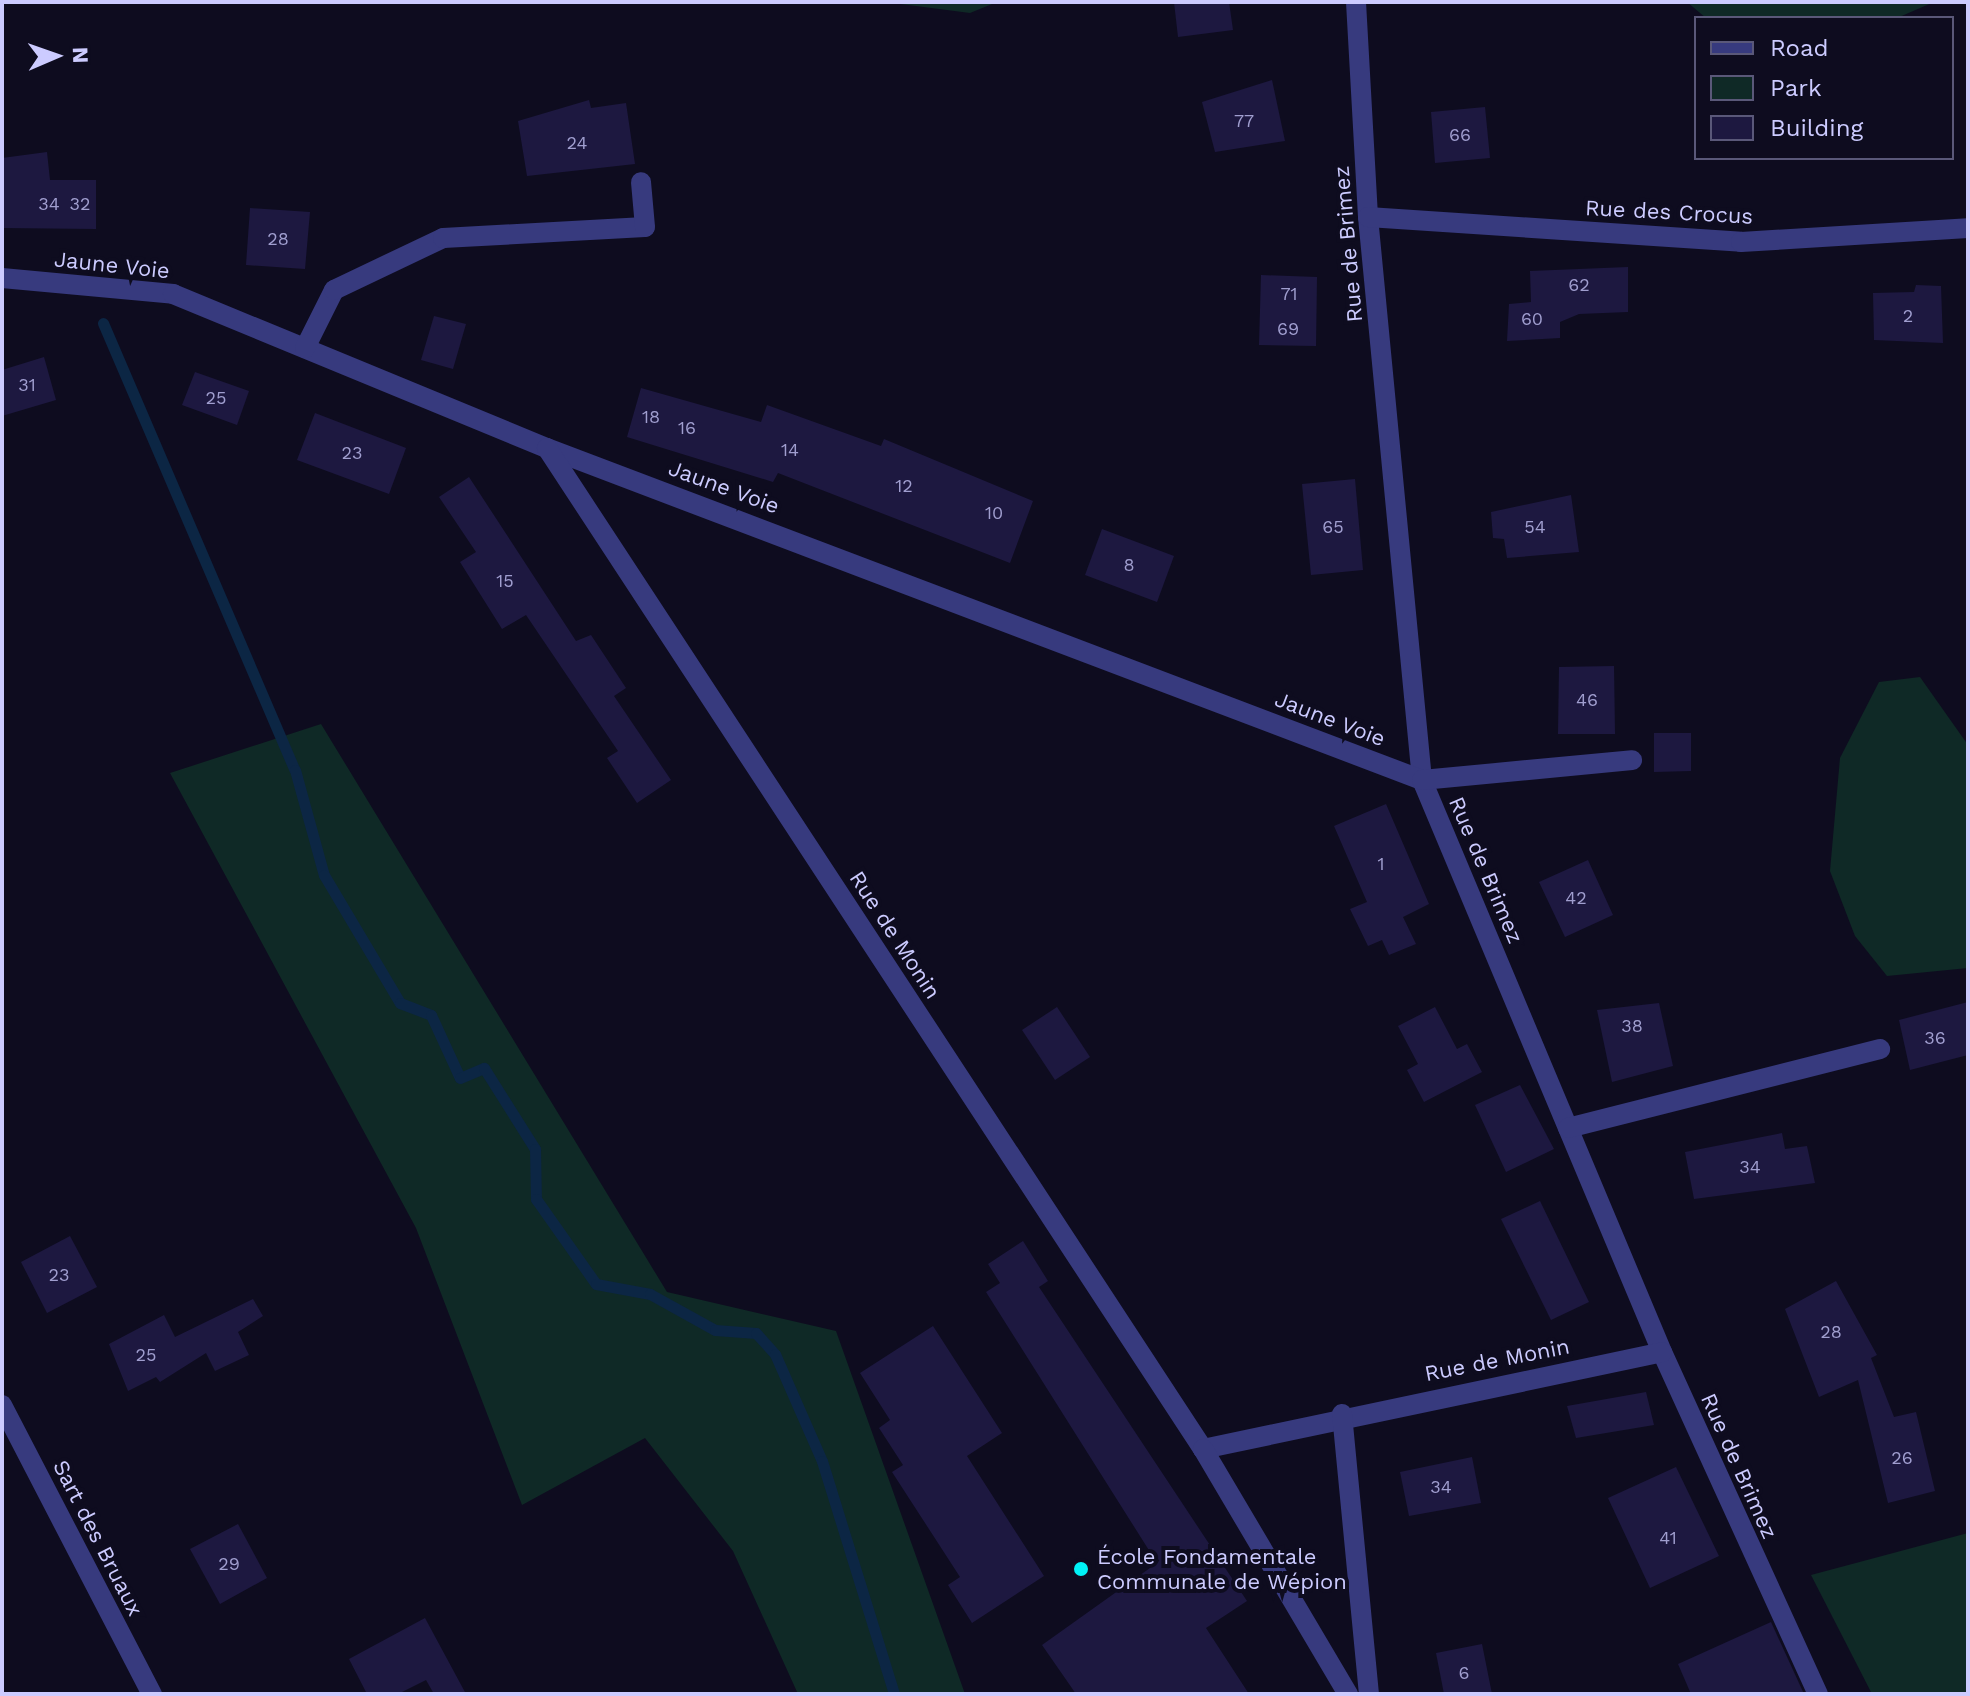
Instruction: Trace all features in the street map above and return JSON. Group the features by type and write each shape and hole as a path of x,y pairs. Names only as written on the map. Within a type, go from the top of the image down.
{"street":[{"name":"Rue de Brimez","path":"1356,2 1368,217 1422,780 1662,1352 1818,1694"},
{"path":"305,348 334,290 443,238 645,227 641,182"},
{"name":"Rue des Crocus","path":"1368,217 1741,242 1968,228"},
{"name":"Jaune Voie","path":"2,278 173,294 547,448 1422,780"},
{"name":"Rue de Monin","path":"547,448 1203,1449 1348,1694"},
{"path":"1422,780 1632,760"},
{"path":"1568,1128 1880,1049"},
{"name":"Rue de Monin","path":"1203,1449 1342,1414 1662,1352"},
{"name":"Sart des Bruaux","path":"2,1405 152,1694"},
{"path":"1342,1414 1369,1694"}],"green space":[{"path":"885,2 997,2 970,13"},
{"path":"1687,2 1934,2 1902,16 1704,16"},
{"path":"1920,677 1968,745 1968,968 1887,976 1855,936 1830,871 1840,758 1879,682"},
{"path":"321,724 667,1292 836,1331 965,1694 798,1694 733,1551 645,1438 522,1505 416,1228 170,773"},
{"path":"1968,1533 1968,1694 1872,1694 1811,1575"}],"building":[{"path":"1174,2 1229,2 1233,30 1178,37"},
{"path":"1272,80 1285,141 1215,152 1202,102"},
{"path":"589,100 591,108 626,103 635,164 527,176 518,121"},
{"path":"1485,107 1490,158 1435,163 1431,112"},
{"path":"47,152 50,180 96,180 96,229 2,228 2,158"},
{"path":"250,208 310,212 305,269 246,265"},
{"path":"1628,267 1628,312 1579,314 1560,322 1560,338 1507,341 1509,304 1531,302 1530,271"},
{"path":"1261,275 1317,277 1316,346 1259,345"},
{"path":"1916,285 1941,286 1943,343 1874,340 1873,293 1914,292"},
{"path":"434,316 466,324 453,369 421,360"},
{"path":"44,357 56,400 2,416 2,370"},
{"path":"195,372 249,391 237,425 182,405"},
{"path":"641,388 761,422 767,405 881,446 884,439 1033,501 1010,563 778,473 773,482 627,437"},
{"path":"315,413 406,448 389,494 297,460"},
{"path":"469,477 576,641 591,635 626,688 614,696 671,780 637,803 607,758 618,751 526,615 502,629 460,562 476,552 439,497"},
{"path":"1355,479 1363,570 1311,575 1302,484"},
{"path":"1571,495 1579,552 1507,558 1504,539 1493,538 1491,512"},
{"path":"1102,529 1174,556 1157,602 1085,575"},
{"path":"1614,666 1615,734 1558,734 1559,667"},
{"path":"1654,733 1691,733 1691,771 1654,772"},
{"path":"1386,804 1429,904 1403,917 1416,944 1389,955 1382,940 1368,946 1350,909 1367,902 1334,826"},
{"path":"1588,860 1613,915 1565,937 1539,882"},
{"path":"1968,1002 1968,1055 1910,1070 1899,1020"},
{"path":"1659,1003 1673,1066 1612,1082 1597,1010"},
{"path":"1057,1007 1090,1057 1055,1080 1022,1030"},
{"path":"1435,1007 1457,1049 1467,1044 1482,1072 1424,1102 1407,1070 1418,1064 1398,1026"},
{"path":"1520,1085 1554,1149 1506,1172 1475,1105"},
{"path":"1782,1133 1785,1149 1807,1146 1815,1183 1694,1199 1685,1152"},
{"path":"1540,1201 1589,1302 1551,1320 1501,1219"},
{"path":"70,1236 97,1287 47,1313 21,1262"},
{"path":"1023,1241 1048,1281 1039,1287 1247,1601 1206,1628 1249,1694 1076,1694 1042,1645 1157,1563 986,1292 1000,1283 988,1264"},
{"path":"1836,1281 1877,1355 1871,1358 1894,1417 1916,1412 1935,1491 1888,1503 1858,1380 1819,1397 1785,1309"},
{"path":"253,1299 263,1316 238,1332 249,1355 215,1371 206,1353 160,1382 156,1377 128,1391 109,1344 164,1315 175,1337"},
{"path":"933,1326 1002,1433 967,1456 1044,1576 972,1623 948,1585 960,1577 892,1472 903,1465 879,1428 890,1420 860,1373"},
{"path":"1646,1392 1654,1425 1576,1438 1567,1406"},
{"path":"1472,1457 1481,1503 1409,1516 1400,1472"},
{"path":"1676,1467 1719,1556 1650,1588 1608,1498"},
{"path":"238,1524 267,1578 220,1604 190,1549"},
{"path":"425,1618 466,1694 434,1694 426,1680 398,1694 367,1694 349,1659"},
{"path":"1771,1622 1804,1694 1691,1694 1678,1664"},
{"path":"1482,1644 1492,1694 1444,1694 1436,1653"}],"waterway":[{"path":"103,323 295,770 324,875 400,1003 431,1015 460,1078 484,1068 535,1149 536,1199 596,1284 650,1294 715,1330 756,1333 775,1354 822,1461 894,1694"}],"place":[{"name":"École Fondamentale Communale de Wépion","path":"1081,1569"}]}
